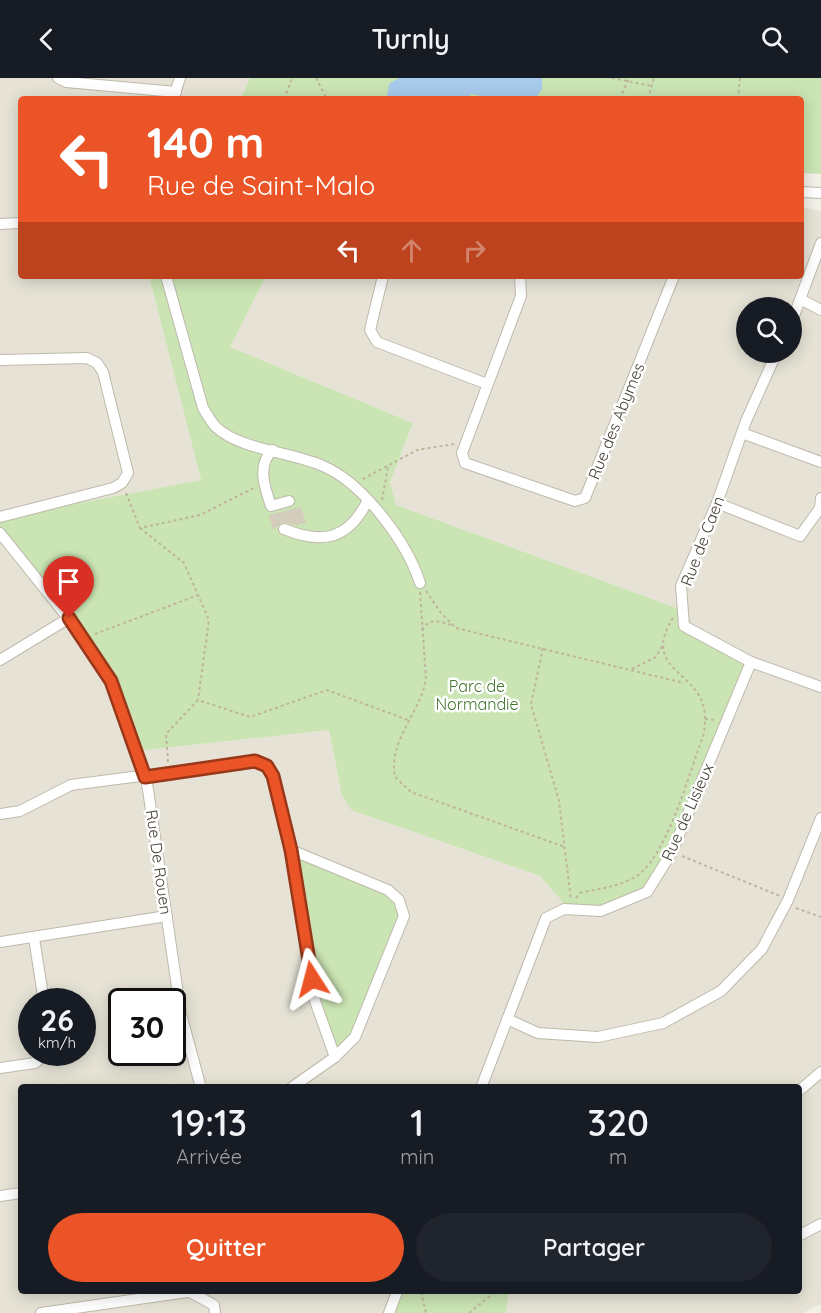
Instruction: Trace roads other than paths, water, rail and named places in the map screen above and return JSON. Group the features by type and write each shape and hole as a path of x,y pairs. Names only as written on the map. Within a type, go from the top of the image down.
{"street":[{"path":"58,78 66,82 174,95 180,78"},
{"path":"804,192 821,193"},
{"path":"0,224 18,223"},
{"path":"821,243 802,300 821,310"},
{"path":"167,279 203,408 216,427 232,438 323,466 351,485 406,547 420,583"},
{"path":"382,279 370,330 377,342 487,384 521,296 520,279"},
{"name":"Rue des Abymes","path":"487,384 462,453 465,463 575,501 585,498 673,279"},
{"path":"0,360 87,358 97,363 103,372 128,473 122,483 113,488 0,517"},
{"name":"Rue de Caen","path":"772,363 742,433 717,503 681,586 684,626 750,662 821,687"},
{"path":"742,433 821,462"},
{"path":"273,450 263,462 271,506 290,501"},
{"path":"717,503 800,536 820,508 821,498"},
{"path":"284,529 298,535 327,536 342,533 351,527 368,502"},
{"name":"Rue De Rouen","path":"0,533 69,618 111,681 145,777 181,1014 200,1084"},
{"path":"0,660 69,618"},
{"name":"Rue de Lisieux","path":"483,1084 546,918 564,909 601,911 647,892 672,852 750,662"},
{"path":"0,814 20,811 71,785 255,761 267,766 273,776 291,850 315,1001 335,1057"},
{"path":"507,1019 538,1033 598,1037 663,1023 721,991 762,949 787,902 821,818"},
{"path":"291,850 388,890 399,900 404,916 355,1037 335,1057 297,1084"},
{"path":"0,942 167,916"},
{"path":"34,938 42,988"},
{"path":"0,1068 18,1065"},
{"path":"802,1088 821,1072"},
{"path":"0,1196 18,1193"},
{"path":"802,1234 821,1224"},
{"path":"41,1313 175,1294"},
{"path":"193,1294 213,1305 215,1313"},
{"path":"389,1313 396,1294"}],"water":[{"path":"399,78 542,78 542,89 537,96 472,94 468,96 387,96 389,84"}],"park label":[{"name":"Parc de Normandie","path":"477,695"}]}
